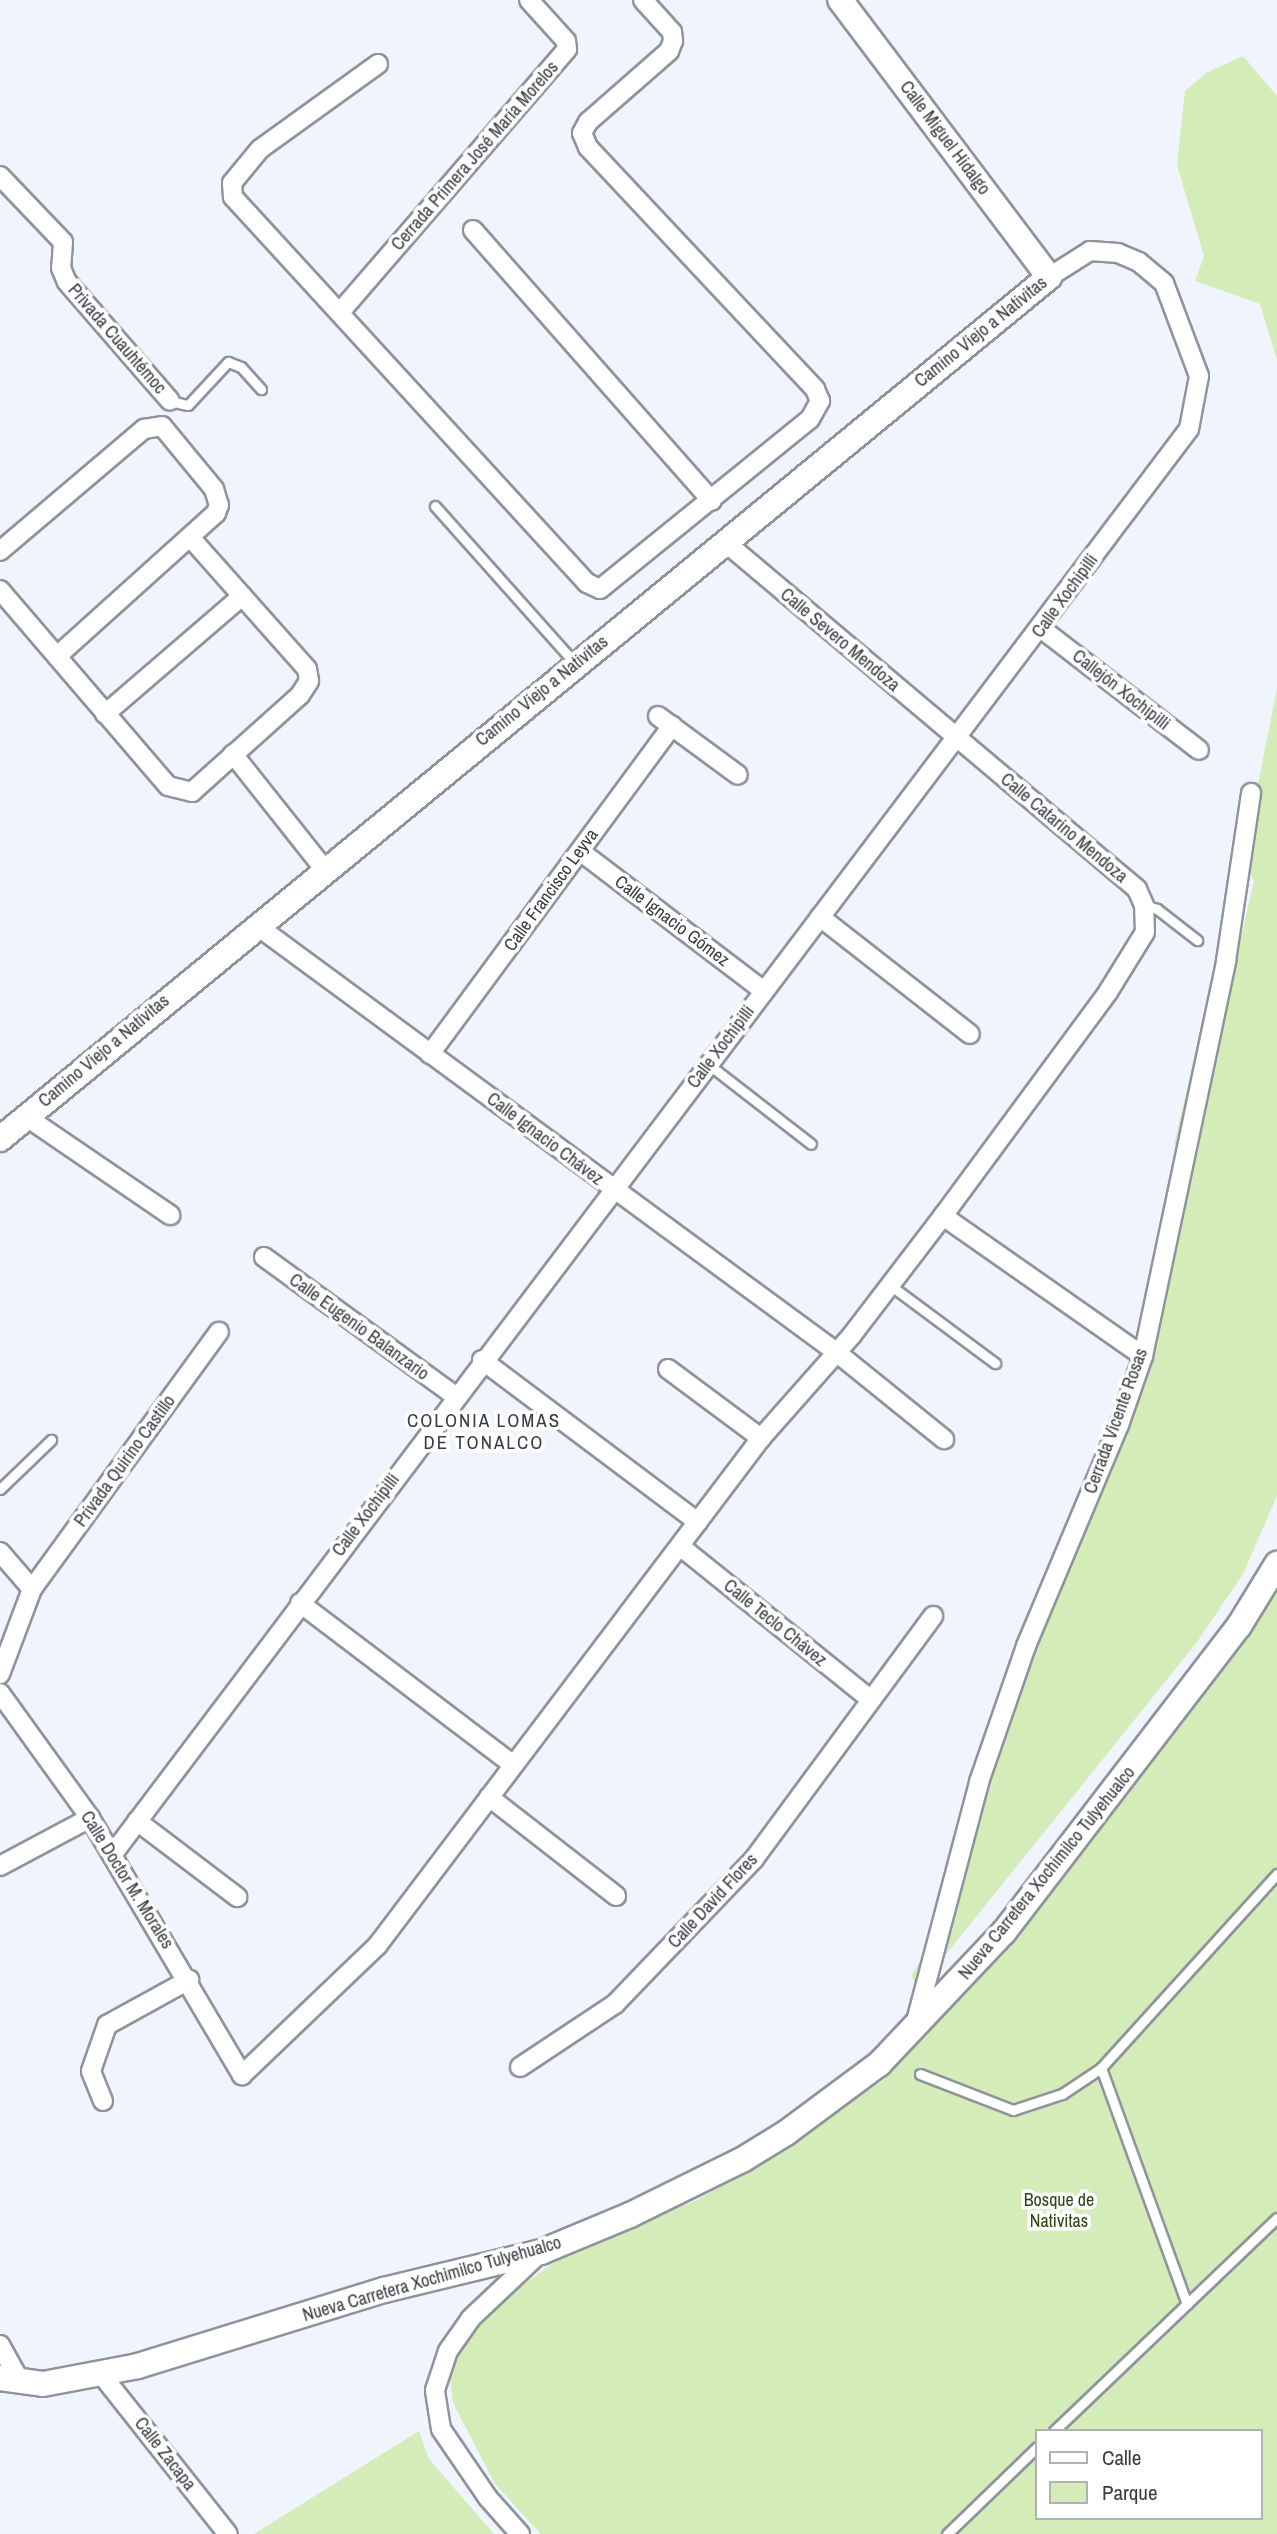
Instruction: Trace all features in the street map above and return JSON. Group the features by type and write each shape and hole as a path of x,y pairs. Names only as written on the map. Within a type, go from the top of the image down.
{"street":[{"name":"Cerrada Primera José María Morelos","path":"341,311 567,49 566,41 529,0"},
{"path":"377,64 260,149 232,183 233,197 341,311 587,583 600,589 615,581 810,419 820,401 815,389 588,147 582,133 588,122 668,51 673,41 672,32 643,0"},
{"name":"Calle Miguel Hidalgo","path":"840,0 1049,277"},
{"name":"Privada Cuauhtémoc","path":"0,176 63,242 61,268 67,282 170,401"},
{"path":"473,230 712,501"},
{"name":"Camino Viejo a Nativitas","path":"0,1139 24,1116 324,869 1049,277 1090,251"},
{"name":"Calle Xochipilli","path":"112,1855 482,1360 1042,629 1189,429 1197,404 1199,376 1164,283 1139,262 1118,253 1090,251"},
{"path":"0,551 144,429 162,426 214,489 219,505 190,537 57,656"},
{"path":"0,590 168,786 179,792 192,792 300,695 309,681 307,669 190,537"},
{"name":"Calle Severo Mendoza","path":"725,542 956,739"},
{"path":"105,714 242,596"},
{"name":"Callejón Xochipilli","path":"1042,629 1199,750"},
{"name":"Calle Francisco Leyva","path":"430,1054 580,851 665,721 738,775"},
{"name":"Calle Catarino Mendoza","path":"956,739 1137,889 1144,905"},
{"path":"233,754 324,869"},
{"name":"Cerrada Vicente Rosas","path":"914,2030 979,1782 1026,1646 1119,1425 1143,1356 1226,961 1251,793"},
{"name":"Calle Ignacio Gómez","path":"580,851 764,991"},
{"path":"615,1896 489,1797 761,1438 890,1285 1108,992 1145,932 1144,905"},
{"path":"820,917 970,1034"},
{"name":"Calle Ignacio Chávez","path":"256,925 836,1352 944,1439"},
{"path":"24,1116 170,1215"},
{"path":"943,1216 1143,1356"},
{"name":"Calle Eugenio Balanzario","path":"264,1257 455,1396"},
{"name":"Privada Quirino Castillo","path":"32,1589 219,1332"},
{"path":"482,1360 698,1522"},
{"path":"668,1369 761,1438"},
{"name":"Calle Teclo Chávez","path":"681,1547 870,1699"},
{"path":"0,1552 32,1589 0,1674"},
{"name":"Nueva Carretera Xochimilco Tulyehualco","path":"10,2380 43,2384 102,2374 384,2290 541,2252 742,2160 829,2104 914,2030 1012,1922 1239,1626 1277,1564"},
{"path":"300,1603 513,1764"},
{"name":"Calle David Flores","path":"520,2067 615,2004 754,1859 933,1616"},
{"name":"Calle Doctor M. Morales","path":"0,1693 90,1818 189,1980 242,2075 377,1946 489,1797"},
{"path":"0,1866 90,1818"},
{"path":"137,1821 237,1897"},
{"path":"103,2101 90,2071 107,2025 189,1980"},
{"path":"520,2534 488,2498 441,2429 435,2390 448,2351 470,2319 541,2252"},
{"path":"0,2346 10,2380"},
{"name":"Calle Zacapa","path":"102,2374 228,2534"}],"lane":[{"path":"170,401 188,405 228,362 241,367 261,389"},
{"path":"435,506 576,664"},
{"path":"1144,905 1157,909 1197,940"},
{"path":"708,1064 811,1144"},
{"path":"890,1285 995,1363"},
{"path":"0,1489 51,1440"},
{"path":"920,2074 1013,2110 1062,2094 1101,2068 1277,1874"},
{"path":"1101,2068 1187,2304"},
{"path":"1056,2429 1277,2218"},
{"path":"947,2534 1036,2448"}],"green space":[{"path":"1243,56 1277,96 1277,360 1260,304 1195,281 1204,256 1177,165 1185,91 1206,73"},
{"path":"1277,688 1277,1496 1243,1574 1197,1642 919,1988 911,1976 924,1955 976,1763 1032,1620 1095,1508 1157,1345 1197,1151 1174,1145 1213,976 1231,982 1254,881 1248,871 1257,789"},
{"name":"Bosque de Nativitas","path":"1277,1574 1277,2534 541,2534 495,2484 453,2403 449,2372 470,2337 499,2302 556,2261 600,2237 695,2201 781,2152 883,2080 908,2055"},
{"path":"419,2431 429,2459 494,2534 254,2534"}],"district":[{"name":"COLONIA LOMAS DE TONALCO","path":"484,1432"}]}
